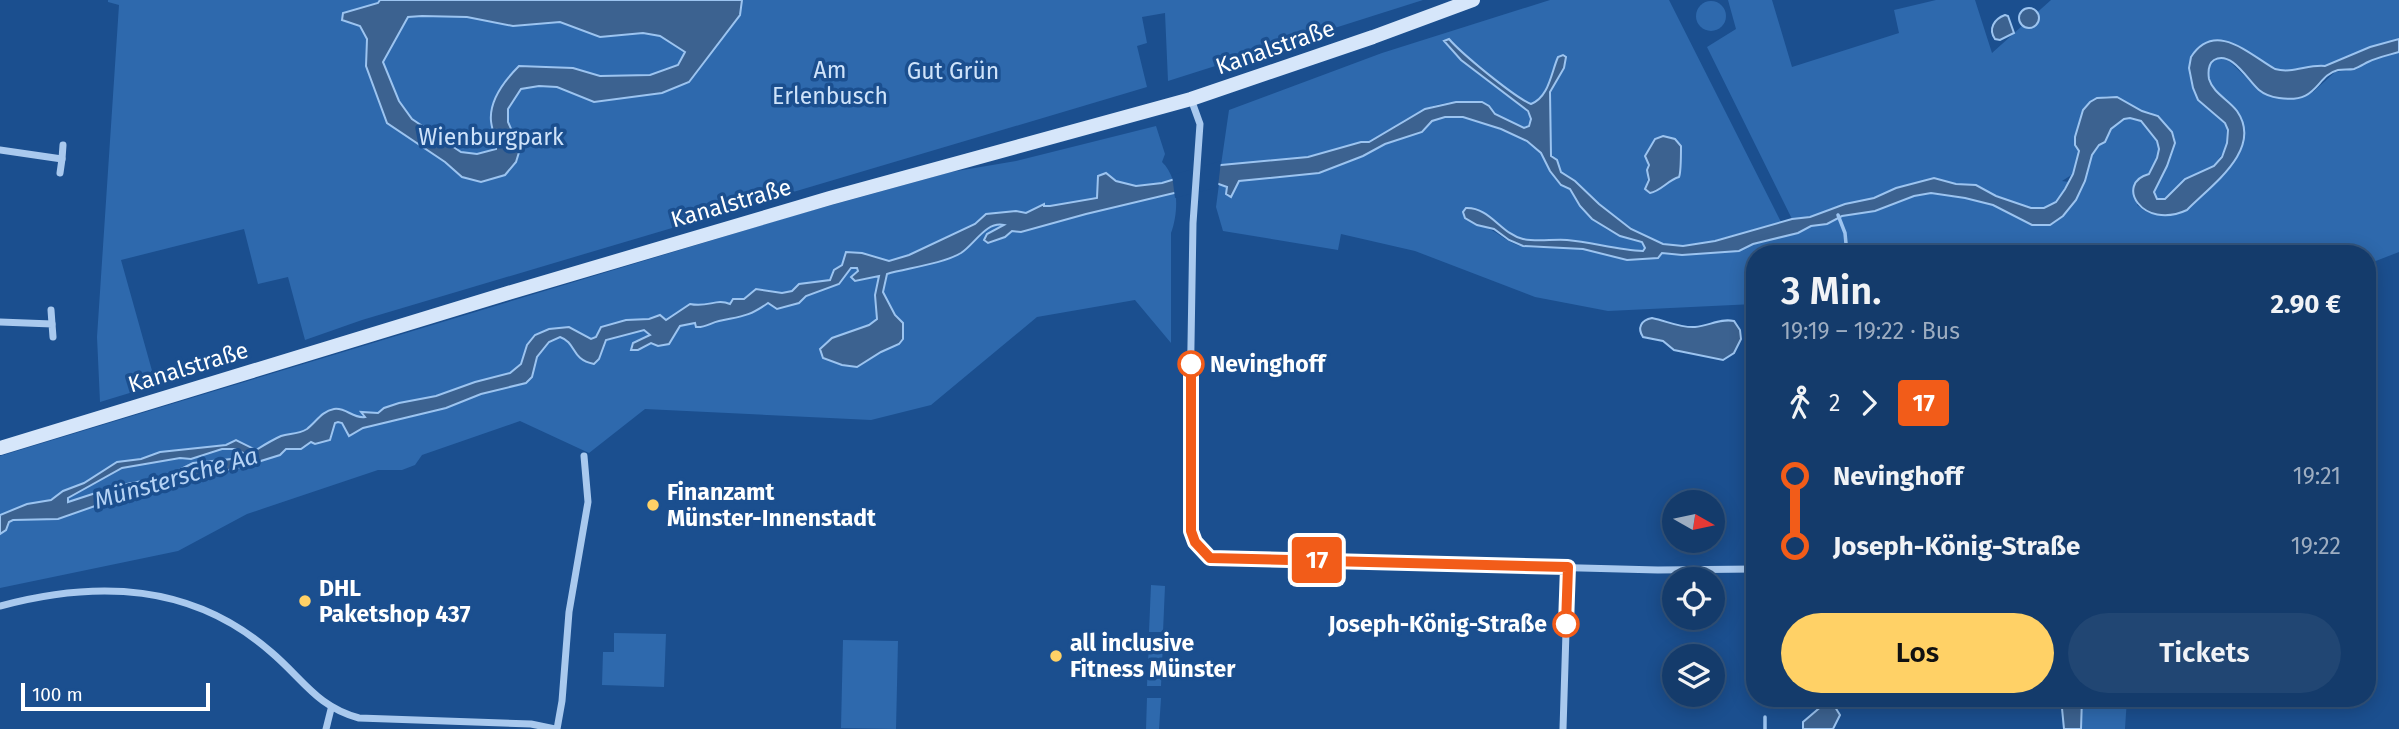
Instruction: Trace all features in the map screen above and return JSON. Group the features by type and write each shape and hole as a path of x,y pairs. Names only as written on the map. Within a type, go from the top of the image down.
{"main road":[{"name":"Kanalstraße","path":"0,447 830,198 1191,99 1473,0"}],"street":[{"path":"1191,99 1200,124 1194,212 1190,404 1191,531 1195,542 1210,558 1746,569"},
{"path":"61,173 63,145"},
{"path":"0,150 62,159"},
{"path":"51,310 53,337"},
{"path":"0,322 52,324"},
{"path":"0,606 96,590 135,591 178,600 210,612 247,632 331,709 359,718 531,723 556,729 562,701 569,612 588,502 584,456"},
{"path":"1563,729 1568,567"},
{"path":"326,729 331,709"}],"green space":[{"path":"108,0 1423,0 1168,81 1165,13 1142,17 1147,43 1137,46 1147,87 362,320 305,340 288,277 258,284 244,229 121,260 156,385 100,402 97,337 119,5"},
{"path":"1550,0 1669,0 1781,222 1698,245 1683,246 1663,244 1631,229 1561,172 1551,156 1550,91 1564,68 1558,57 1545,90 1537,101 1531,104 1510,92 1473,61 1451,50 1525,108 1531,119 1526,128 1505,121 1489,106 1443,103 1421,111 1369,142 1308,157 1221,165 1229,110 1382,53","holes":["1663,136 1675,139 1681,150 1678,178 1650,193 1645,189 1648,154 1655,142"]},
{"path":"1728,0 1772,0 1792,67 1899,33 1894,10 1936,0 1975,0 1992,53 2051,0 2399,0 2399,39 2370,47 2337,63 2291,71 2275,69 2229,42 2206,42 2191,57 2189,73 2198,100 2220,116 2227,126 2226,148 2214,166 2185,179 2165,199 2157,199 2154,192 2167,166 2175,138 2150,112 2142,111 2117,97 2107,96 2093,99 2083,110 2075,137 2079,151 2073,174 2062,181 2069,182 2056,202 2041,209 1996,196 1977,185 1956,184 1934,178 1896,188 1874,198 1829,209 1818,215 1792,219 1707,47 1736,29"},
{"path":"1711,1 1717,2 1725,10 1725,22 1717,30 1711,31 1705,30 1697,22 1696,16 1697,10 1705,2"},
{"path":"2399,52 2399,252 2376,261 2376,245 1751,245 1800,232 1811,226 1827,224 1842,216 1875,211 1914,196 1931,193 1993,205 2032,225 2050,225 2068,210 2085,181 2092,155 2099,145 2111,129 2124,119 2130,118 2141,121 2157,141 2159,149 2149,174 2143,175 2137,205 2145,211 2159,215 2178,214 2187,210 2231,166 2244,135 2240,116 2212,87 2209,67 2213,61 2220,58 2228,60 2262,93 2291,99 2313,92 2335,72 2354,69"},
{"path":"1445,117 1463,117 1527,141 1541,153 1560,185 1570,189 1580,206 1606,229 1643,242 1645,248 1643,251 1626,250 1592,243 1524,239 1512,234 1485,213 1477,225 1510,241 1521,246 1592,250 1637,259 1658,258 1662,253 1682,255 1745,249 1746,304 1608,311 1535,297 1415,251 1341,234 1338,250 1223,231 1216,207 1219,184 1227,187 1227,190 1239,181 1319,173 1363,156 1385,144 1422,132 1432,121"},
{"path":"1156,126 1165,154 1162,162 1172,177 1176,196 1171,233 1171,343 1135,300 1037,317 931,405 871,420 645,409 589,453 520,421 422,455 415,465 402,470 378,470 247,514 178,551 0,588 0,456 792,216 951,172 1016,161"},
{"path":"1151,585 1165,586 1163,632 1149,632"},
{"path":"614,633 666,634 664,687 602,685 603,652 614,652"},
{"path":"843,640 898,641 896,729 841,728"},
{"path":"1149,642 1163,642 1161,686 1147,686"},
{"path":"1147,698 1161,698 1159,729 1146,729"},
{"path":"2082,707 2126,707 2125,729 2081,729"}],"water":[{"path":"380,0 742,0 740,15 689,82 662,93 594,102 557,87 521,89 508,109 508,122 520,149 516,162 505,175 481,182 462,177 445,162 387,123 366,66 367,39 360,26 342,20 343,13 378,3","holes":["408,17 467,17 513,26 560,22 600,37 643,33 660,36 685,52 678,65 650,75 600,76 573,68 519,66 495,98 491,121 496,149 477,154 461,152 412,119 399,101 383,62"]},
{"path":"2025,8 2033,8 2039,18 2033,28 2025,28 2019,22 2019,14"},
{"path":"2005,15 2008,16 2014,33 2000,40 1995,39 1993,25"},
{"name":"Münstersche Aa","path":"1449,39 1488,74 1531,104 1546,90 1558,57 1566,57 1564,68 1550,92 1551,156 1557,160 1561,172 1631,229 1663,244 1683,246 1715,241 1792,219 1810,217 1934,178 1956,184 1976,185 1996,196 2031,208 2044,208 2056,202 2073,174 2079,151 2075,145 2075,137 2083,110 2097,98 2117,97 2142,111 2158,116 2172,132 2175,143 2154,192 2157,199 2165,199 2185,179 2214,166 2222,157 2227,143 2228,130 2225,123 2198,100 2193,88 2189,68 2191,57 2200,46 2211,41 2221,41 2243,49 2275,69 2294,70 2325,66 2370,47 2399,39 2399,52 2354,69 2331,73 2309,93 2292,99 2266,94 2227,59 2214,60 2210,66 2209,79 2214,88 2237,111 2244,125 2244,140 2231,166 2220,178 2187,210 2171,215 2146,210 2134,195 2134,186 2139,179 2149,174 2159,149 2157,141 2141,121 2130,118 2124,119 2111,129 2105,142 2099,145 2092,155 2085,181 2076,200 2063,216 2050,225 2032,225 1993,205 1931,193 1914,196 1875,211 1842,216 1798,233 1746,245 1739,251 1682,255 1662,253 1658,258 1627,260 1583,249 1523,246 1494,229 1477,225 1465,218 1463,212 1466,208 1482,212 1508,232 1528,240 1567,240 1643,251 1645,248 1642,242 1620,236 1592,219 1570,189 1561,185 1550,171 1541,153 1527,141 1501,129 1463,117 1445,117 1432,121 1422,132 1385,144 1363,156 1319,173 1239,181 1231,197 1226,194 1227,187 1216,183 1021,232 1012,231 1005,237 988,243 984,240 987,234 1004,225 992,226 953,257 887,274 883,292 895,315 903,323 903,339 899,344 857,367 823,358 820,349 832,338 869,325 877,319 875,295 879,276 855,281 851,277 858,271 857,268 851,268 839,284 806,296 799,303 777,309 768,303 750,314 705,326 696,327 695,323 680,326 669,344 658,346 651,343 638,350 631,350 633,343 650,335 644,330 606,340 599,359 594,364 581,359 569,343 560,337 549,342 537,357 532,377 526,383 481,394 446,408 363,428 349,436 342,423 338,422 335,423 330,440 315,444 311,442 301,449 286,449 280,455 248,465 115,499 58,519 13,520 0,534 0,515 27,504 51,500 117,462 141,459 160,452 226,445 236,440 256,450 281,436 307,429 330,410 338,409 365,417 361,412 378,413 399,403 436,396 510,373 521,364 527,345 535,335 549,329 569,327 591,339 596,337 601,327 660,315 666,320 690,304 730,304 733,299 744,299 756,289 782,293 792,291 799,284 830,280 834,270 842,265 846,252 862,253 889,261 909,255 975,224 986,214 1016,211 1026,213 1044,204 1050,206 1097,198 1098,176 1106,173 1116,181 1136,186 1162,183 1221,165 1308,157 1369,142 1425,109 1456,102 1482,102 1495,114 1524,128 1529,126 1531,119 1528,111 1461,60 1444,41","holes":["222,449 236,449 243,453 241,458 193,463 167,476 117,486 68,502 68,498 122,468 180,458 191,459"]},
{"path":"1663,136 1675,139 1681,146 1680,175 1650,193 1645,189 1649,180 1649,165 1645,156 1655,139"},
{"path":"1652,318 1689,327 1734,321 1740,330 1741,339 1734,353 1723,360 1674,350 1663,341 1643,337 1641,325"},
{"path":"1821,707 1835,707 1840,715 1833,729 1803,729 1803,722"},
{"path":"2062,707 2082,707 2081,729 2064,729"}],"pier":[{"path":"1221,161 1218,187 1175,198 1172,175"}],"waterway":[{"path":"1838,215 1846,245"},
{"path":"1765,717 1765,729"}],"bus line":[{"name":"17","path":"1191,364 1191,531 1195,542 1210,558 1568,567 1566,624"}],"place":[{"name":"Nevinghoff","path":"1191,364"},
{"name":"Finanzamt Münster-Innenstadt","path":"653,505"},
{"name":"DHL Paketshop 437","path":"305,601"},
{"name":"Joseph-König-Straße","path":"1566,624"},
{"name":"all inclusive Fitness Münster","path":"1056,656"}],"park label":[{"name":"Gut Grün","path":"953,71"},
{"name":"Am Erlenbusch","path":"830,83"},
{"name":"Wienburgpark","path":"491,137"}]}
